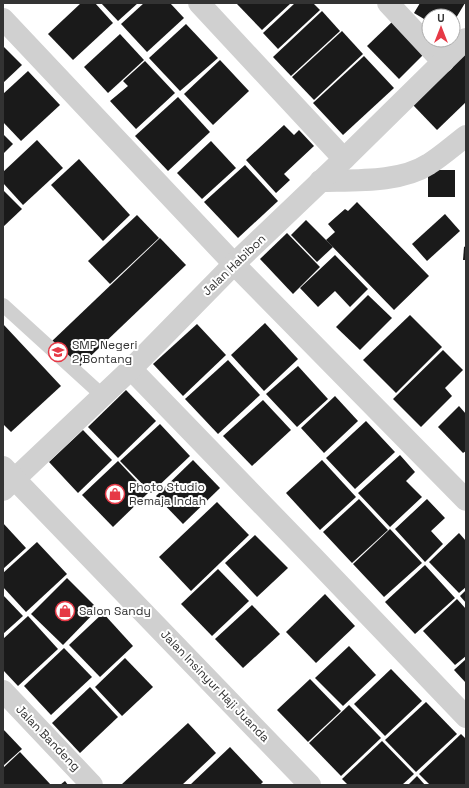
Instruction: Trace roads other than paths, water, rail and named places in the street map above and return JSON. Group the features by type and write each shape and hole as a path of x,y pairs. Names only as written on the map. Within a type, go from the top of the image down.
{"street":[{"path":"388,3 443,62"},
{"path":"212,8 344,159"},
{"path":"3,19 234,264 466,500"},
{"name":"Jalan Habibon","path":"7,479 103,396 234,264 344,159 466,39"},
{"path":"320,181 374,180 396,177 429,165 466,136"},
{"path":"131,369 466,717"},
{"name":"Jalan Insinyur Haji Juanda","path":"7,479 310,785"},
{"name":"Jalan Bandeng","path":"3,691 92,785"}],"lane":[{"path":"3,305 103,396"}],"place":[{"name":"SMP Negeri 2 Bontang","path":"58,352"},
{"name":"Photo Studio Remaja Indah","path":"115,494"},
{"name":"Salon Sandy","path":"65,611"}]}
